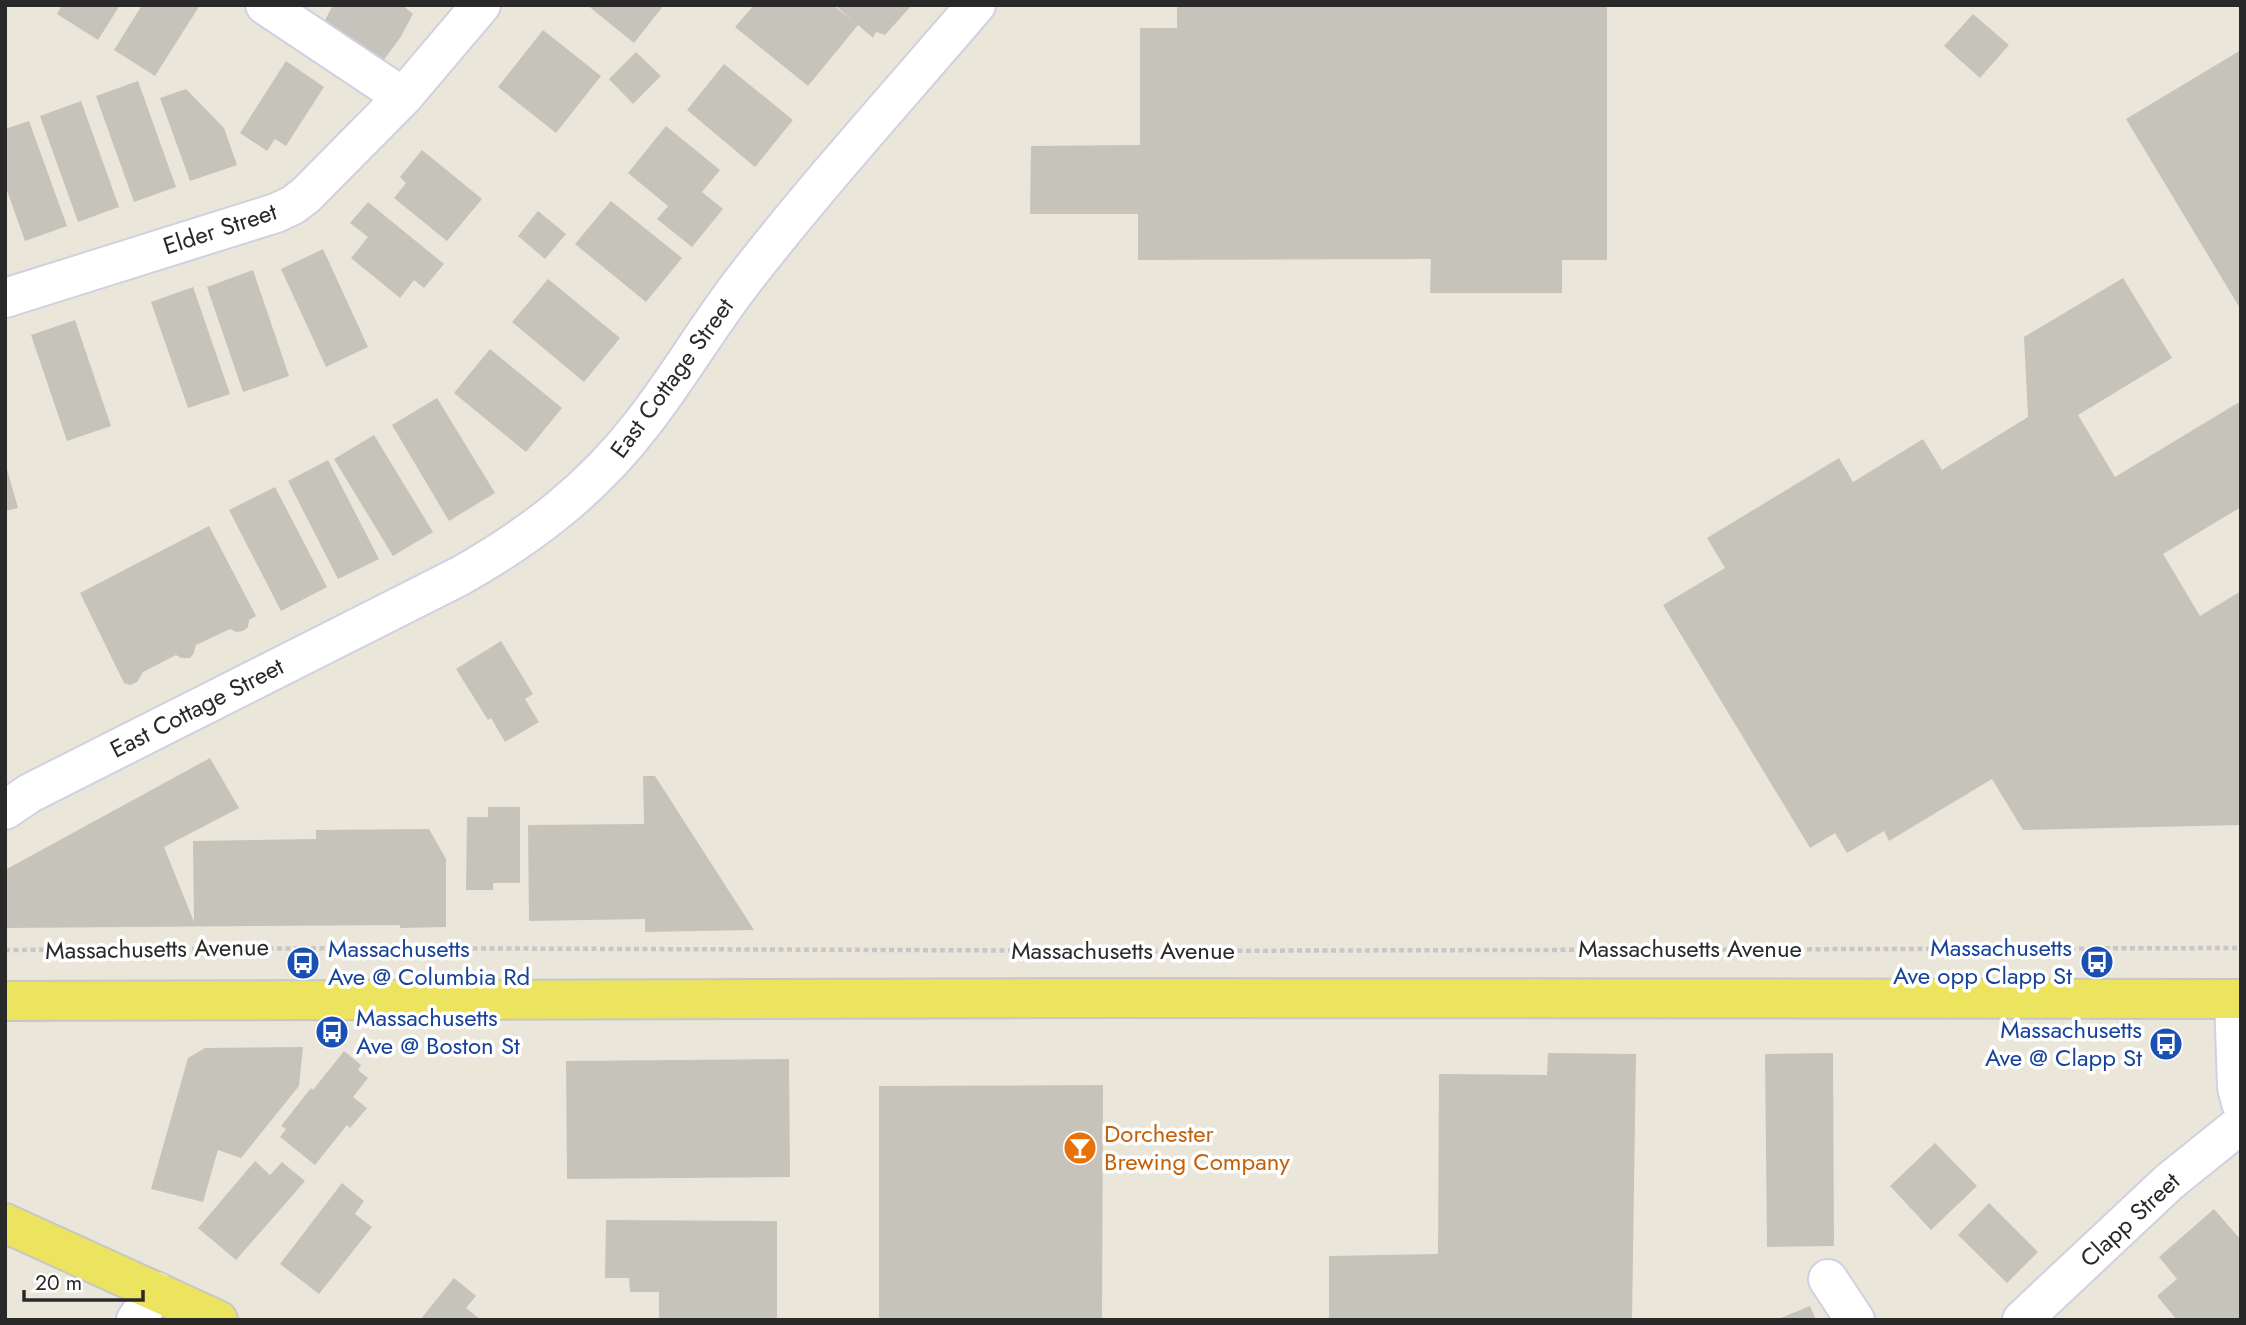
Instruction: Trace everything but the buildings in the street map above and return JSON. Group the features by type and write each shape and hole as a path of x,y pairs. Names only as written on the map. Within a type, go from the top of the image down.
{"main road":[{"name":"Massachusetts Avenue","path":"5,1002 1116,998 2237,999"},
{"path":"5,1223 146,1305 218,1320"}],"street":[{"path":"265,5 402,97"},
{"name":"Elder Street","path":"5,298 276,213 293,205 316,186 402,97 481,5"},
{"name":"East Cottage Street","path":"13,801 460,576 523,538 578,495 642,424 744,280 805,203 976,5"},
{"path":"2237,999 2237,1087 2241,1103"},
{"name":"Clapp Street","path":"2022,1320 2169,1182 2241,1124"},
{"path":"1828,1279 1855,1320"}],"path":[{"name":"Massachusetts Avenue","path":"5,950 2241,948"}],"place":[{"name":"Massachusetts Ave opp Clapp St","path":"2097,962"},
{"name":"Massachusetts Ave @ Columbia Rd","path":"303,963"},
{"name":"Massachusetts Ave @ Boston St","path":"332,1032"},
{"name":"Massachusetts Ave @ Clapp St","path":"2166,1044"},
{"name":"Dorchester Brewing Company","path":"1080,1148"}]}
